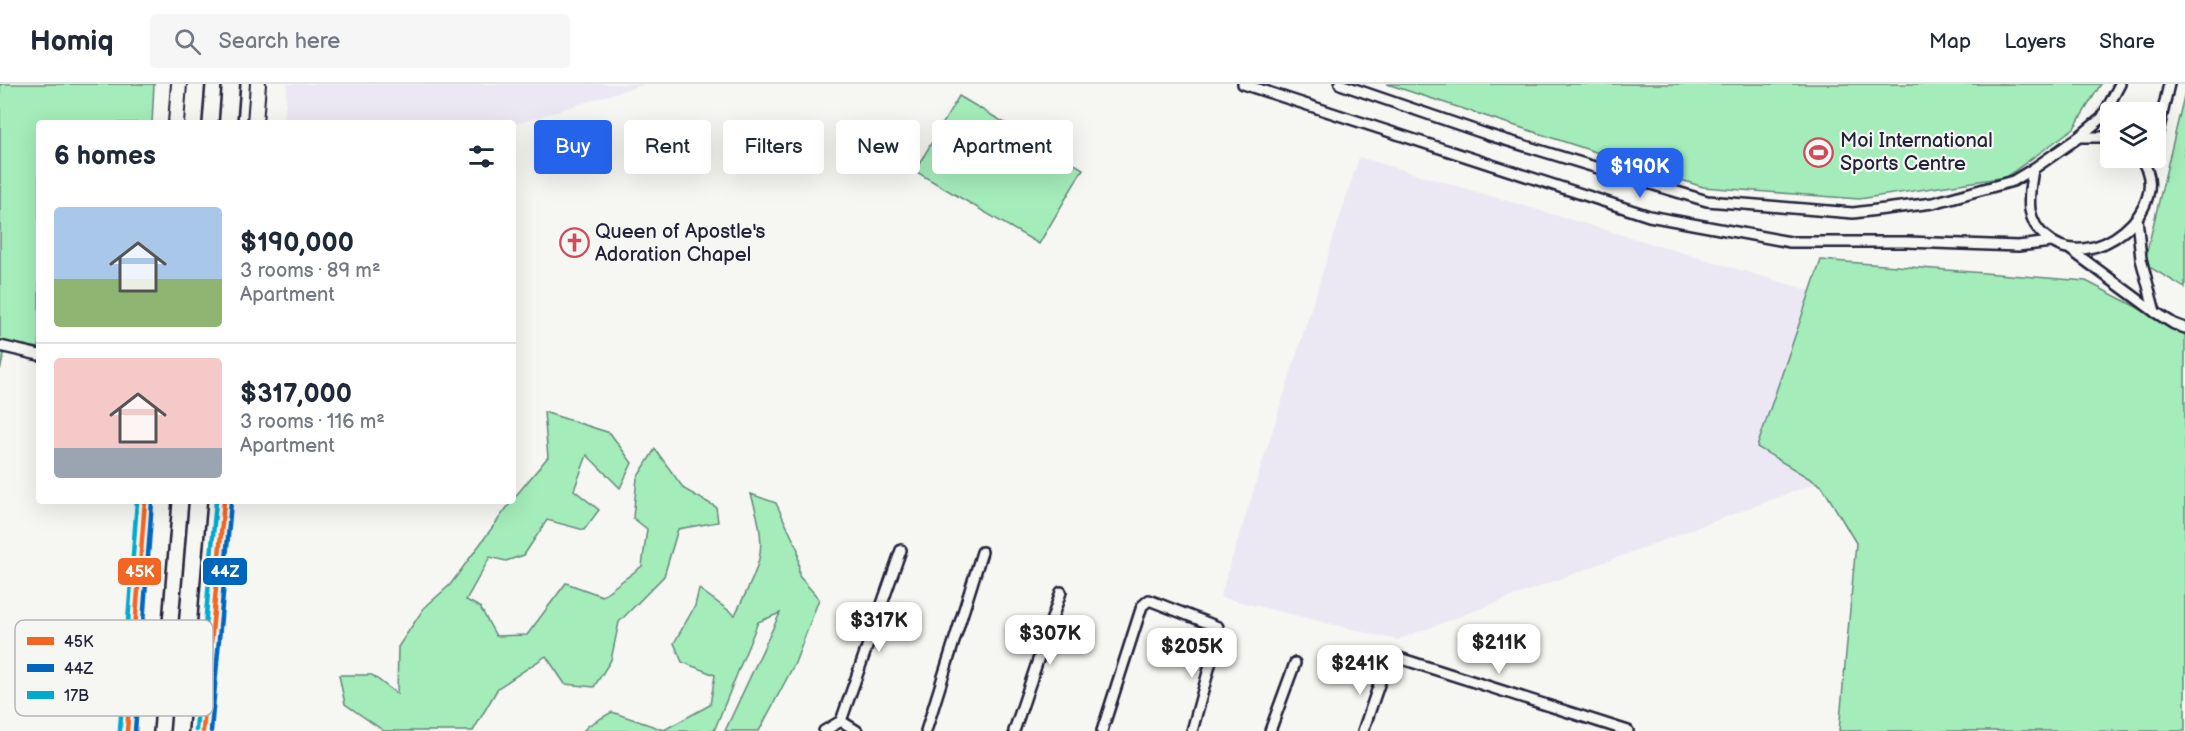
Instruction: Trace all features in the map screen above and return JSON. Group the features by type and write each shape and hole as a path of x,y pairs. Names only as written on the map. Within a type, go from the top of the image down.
{"highway":[{"path":"193,120 196,84"},
{"path":"228,120 231,84"},
{"path":"153,620 163,504"},
{"path":"188,620 198,504"},
{"path":"144,731 145,716"},
{"path":"179,731 180,716"}],"main road":[{"path":"176,120 179,84"},
{"path":"255,120 256,88"},
{"path":"136,620 146,504"},
{"path":"213,621 224,504"},
{"path":"127,731 128,716"},
{"path":"203,731 204,716"}],"street":[{"path":"1243,84 1649,216 1790,242 1907,242 2018,246 2051,242 2070,249 2155,312 2185,328"},
{"path":"1340,84 1489,135 1707,201 1853,213 1933,203 2013,182 2079,137 2102,118 2120,84"},
{"path":"2165,102 2169,84"},
{"path":"2079,137 2100,137"},
{"path":"2070,249 2086,250 2107,243 2137,218 2148,193 2149,175 2146,168"},
{"path":"2033,169 2029,193 2032,221 2051,242"},
{"path":"2137,218 2141,259 2155,312"},
{"path":"0,346 36,353"},
{"path":"824,731 841,721 901,550"},
{"path":"926,731 982,552"},
{"path":"1014,731 1061,592"},
{"path":"1101,731 1142,606 1149,600 1218,627 1220,632 1192,731"},
{"path":"1363,731 1384,670 1395,657 1629,731"},
{"path":"1270,731 1295,663"},
{"path":"841,721 857,731"}],"shaded area":[{"path":"287,84 644,84 516,124 516,120 284,120"},
{"path":"1359,157 1950,332 1907,449 1397,640 1220,597"}],"green space":[{"path":"0,84 154,84 152,120 36,120 36,347 7,342 0,370"},
{"name":"Moi International Sports Centre","path":"1387,84 2101,84 2074,128 2006,177 1859,199 1703,187"},
{"path":"2185,92 2185,288 2144,264"},
{"path":"959,96 1000,120 945,120"},
{"path":"932,142 932,174 1073,174 1073,163 1083,169 1039,244 920,174 920,162"},
{"path":"1821,260 2086,281 2185,332 2185,731 1839,731 1856,543 1822,486 1757,447"},
{"path":"544,412 610,433 632,463 620,488 587,455 574,490 599,510 584,530 547,520 524,555 506,561 490,557 466,600 480,607 496,636 527,635 566,583 602,596 642,566 647,529 633,518 637,478 655,449 684,489 716,507 718,522 678,529 664,576 619,622 611,660 594,687 565,684 546,656 498,688 473,731 384,731 345,704 339,675 372,675 397,694 398,647 424,608 450,585 510,504 516,504 516,496 548,457"},
{"path":"751,494 776,503 798,550 799,576 819,599 795,663 759,731 725,731 780,613 758,622 714,731 583,731 612,712 664,730 710,705 715,675 682,662 674,643 695,606 699,589 735,615 751,582 760,556 760,530"}],"transit line":[{"name":"17B","path":"128,620 137,504"},
{"name":"45K","path":"136,620 145,504"},
{"name":"44Z","path":"143,620 152,504"},
{"name":"17B","path":"206,620 216,504"},
{"name":"45K","path":"213,621 224,504"},
{"name":"44Z","path":"213,708 231,504"},
{"name":"17B","path":"120,730 121,716"},
{"name":"45K","path":"127,731 128,716"},
{"name":"44Z","path":"135,731 136,716"},
{"name":"17B","path":"196,730 197,716"},
{"name":"45K","path":"203,731 204,716"},
{"name":"44Z","path":"211,731 212,716"}],"place":[{"name":"Moi International Sports Centre","path":"1819,152"},
{"name":"Queen of Apostle's Adoration Chapel","path":"574,243"}]}
